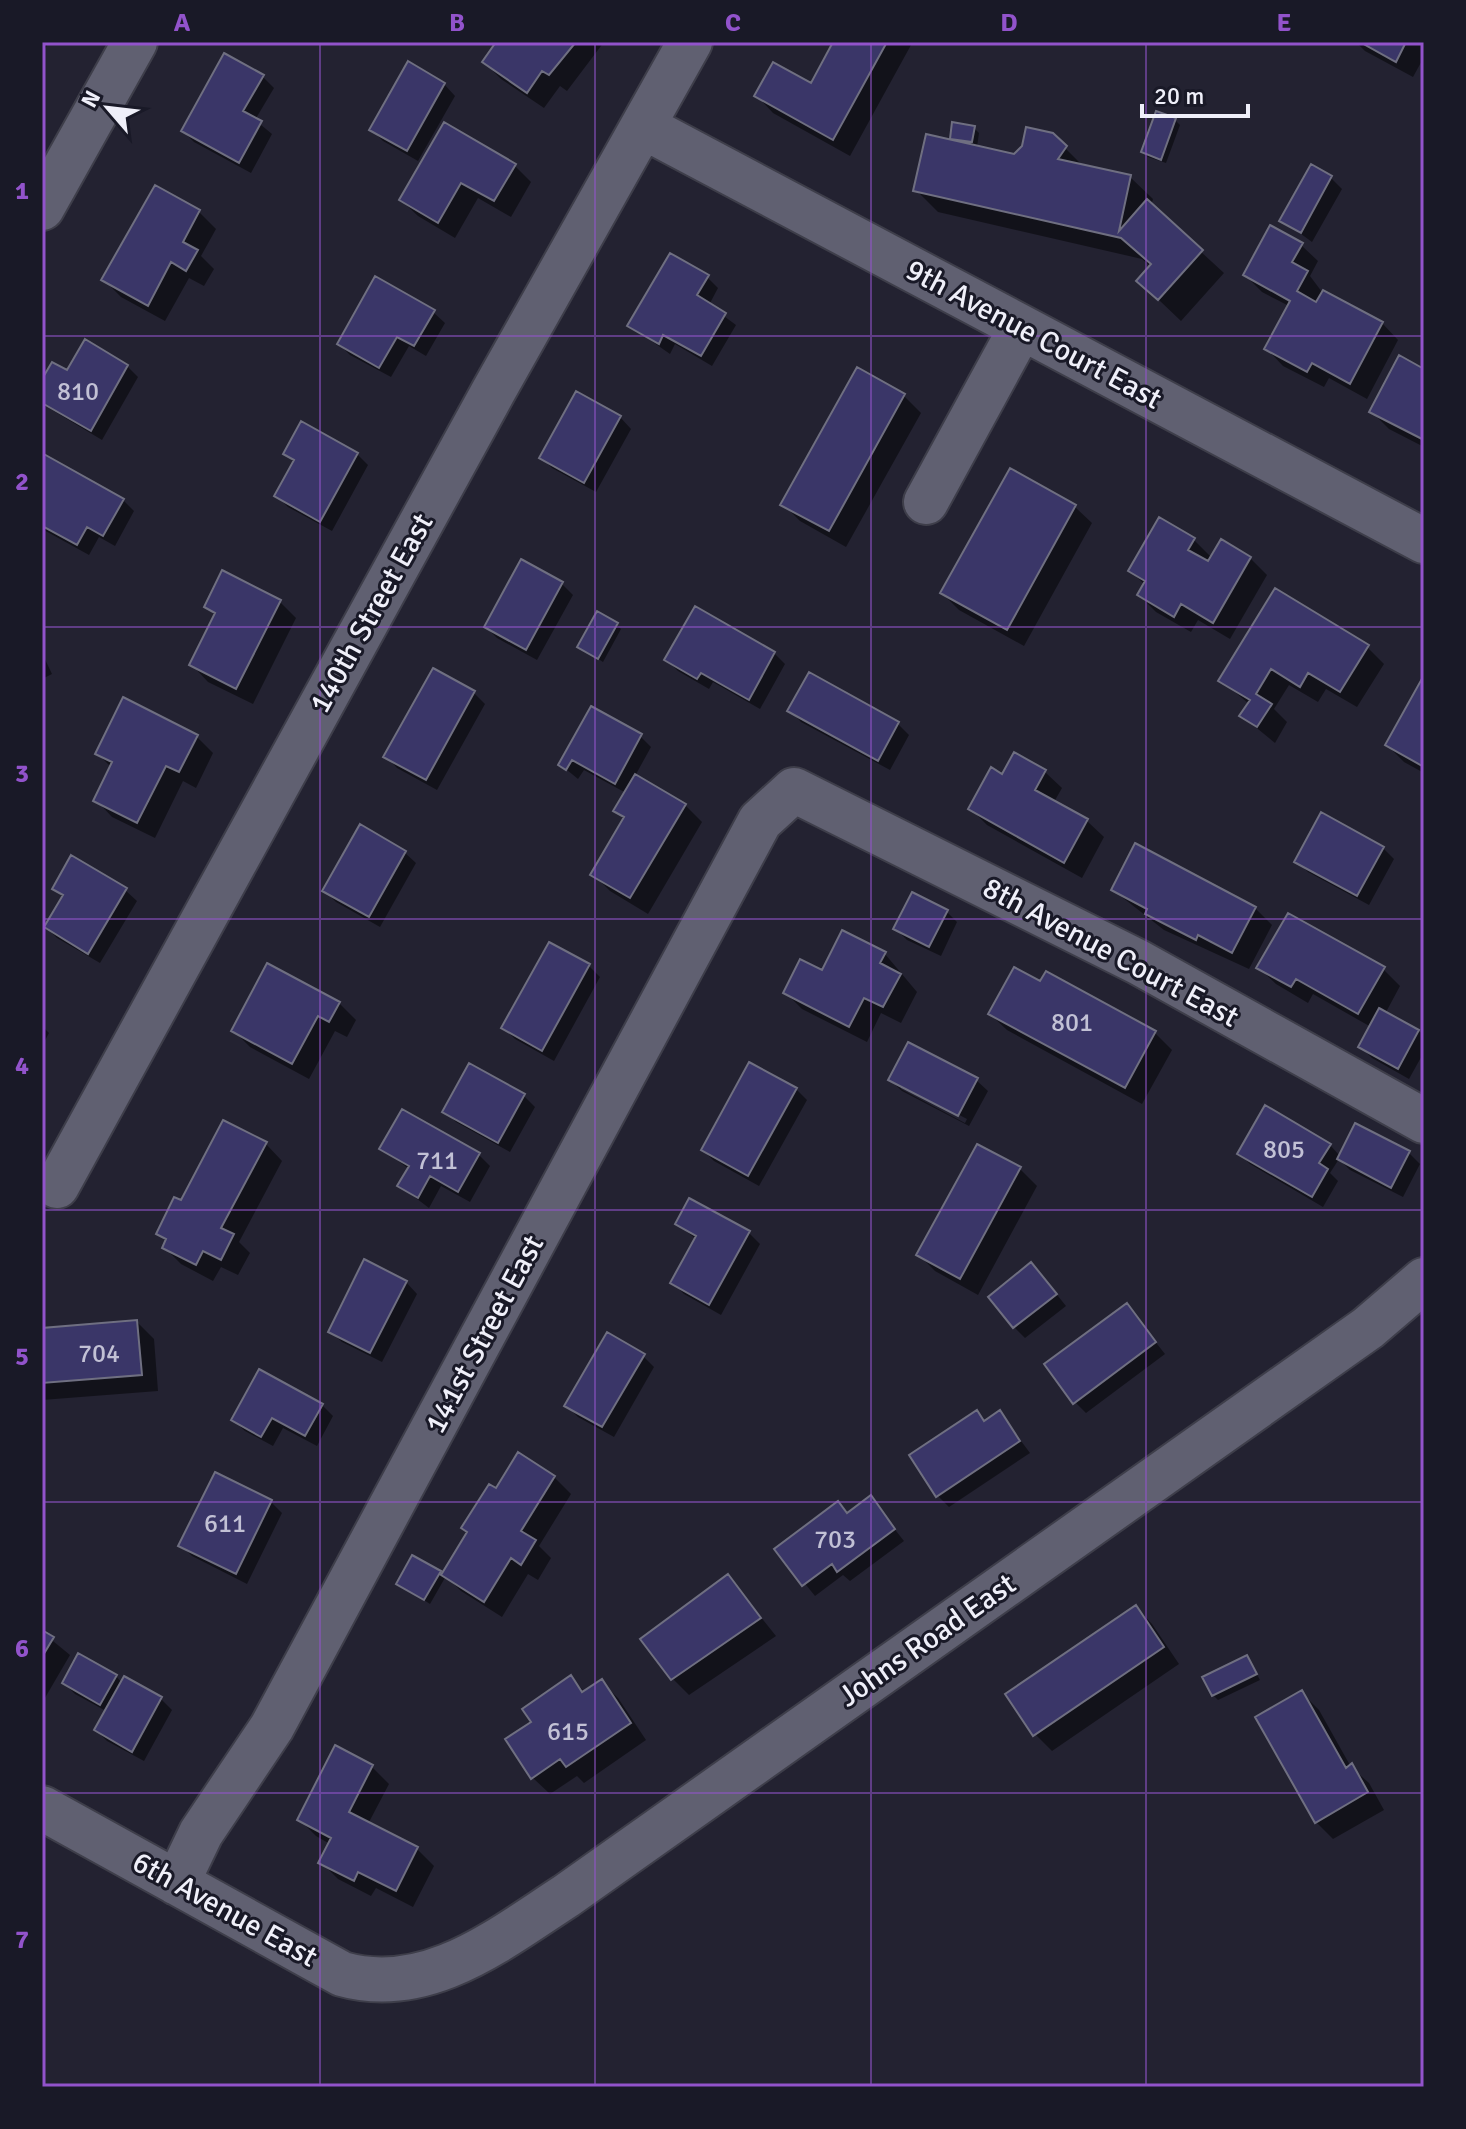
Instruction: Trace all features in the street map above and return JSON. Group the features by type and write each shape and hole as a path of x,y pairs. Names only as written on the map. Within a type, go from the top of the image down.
{"street":[{"path":"42,208 135,42"},
{"name":"140th Street East","path":"57,1186 493,392 690,42"},
{"name":"9th Avenue Court East","path":"644,127 1424,541"},
{"path":"926,502 1021,328"},
{"name":"8th Avenue Court East","path":"794,790 1138,962 1424,1121"},
{"name":"141st Street East","path":"177,1883 201,1833 272,1727 760,821 794,790"},
{"name":"Johns Road East","path":"416,1977 482,1951 566,1896 1368,1328 1424,1280"},
{"name":"6th Avenue East","path":"42,1808 342,1974 387,1982 416,1977"}],"building":[{"path":"496,42 576,42 549,75 542,71 527,93 482,62"},
{"path":"833,42 887,42 833,140 754,96 773,62 811,83"},
{"path":"1360,42 1406,42 1396,62"},
{"path":"224,53 264,75 243,111 262,121 239,163 181,131"},
{"path":"408,61 445,83 407,151 369,130"},
{"path":"1156,111 1176,118 1161,160 1141,152"},
{"path":"444,122 516,164 494,201 461,183 438,223 399,200"},
{"path":"952,122 975,126 972,142 950,139"},
{"path":"1026,127 1053,133 1067,146 1058,159 1131,175 1119,231 1147,199 1203,250 1158,300 1136,281 1151,264 1121,238 913,191 926,134 1014,154 1022,146"},
{"path":"1311,164 1332,176 1301,233 1279,221"},
{"path":"155,185 200,210 183,242 198,250 186,271 171,262 148,306 101,280"},
{"path":"1270,225 1303,243 1292,262 1308,271 1297,291 1316,302 1323,290 1383,322 1350,384 1312,363 1307,372 1264,349 1290,301 1243,275"},
{"path":"670,253 709,275 697,295 726,313 701,356 663,335 659,344 627,326"},
{"path":"375,276 435,310 414,346 397,337 379,368 337,344"},
{"path":"85,339 128,365 91,431 42,403 42,379 52,362 67,370"},
{"path":"1399,355 1424,369 1424,440 1369,412"},
{"path":"857,367 905,394 829,531 780,505"},
{"path":"576,391 621,416 584,483 539,458"},
{"path":"301,421 358,453 320,522 274,496 294,460 283,454"},
{"path":"42,453 124,499 103,536 87,527 77,545 42,526"},
{"path":"1010,468 1076,505 1007,630 940,593"},
{"path":"1159,517 1195,538 1188,550 1208,561 1221,539 1251,557 1213,623 1181,604 1174,617 1137,595 1145,581 1128,571"},
{"path":"521,559 563,582 526,650 484,627"},
{"path":"222,570 281,600 236,689 189,665 215,613 204,607"},
{"path":"1275,588 1369,645 1340,692 1308,673 1300,687 1271,669 1256,694 1272,704 1257,727 1239,716 1250,700 1218,681"},
{"path":"695,606 775,652 749,700 701,673 697,679 664,660"},
{"path":"597,611 618,623 598,659 577,647"},
{"path":"433,668 475,691 426,780 383,757"},
{"path":"809,672 899,722 878,761 787,711"},
{"path":"1424,675 1424,767 1385,745"},
{"path":"123,697 198,735 179,772 166,766 137,823 93,801 112,762 95,754"},
{"path":"591,706 642,734 615,784 572,760 566,770 558,765"},
{"path":"1014,752 1046,770 1035,790 1088,819 1064,863 968,809 991,767 1002,774"},
{"path":"635,774 686,804 630,898 590,875 624,817 613,811"},
{"path":"1321,812 1384,847 1357,896 1294,862"},
{"path":"360,824 406,851 369,917 322,891"},
{"path":"1135,843 1256,907 1232,953 1198,935 1196,940 1145,914 1147,909 1111,890"},
{"path":"71,855 127,888 88,954 44,927 63,895 52,889"},
{"path":"912,892 948,910 929,947 893,929"},
{"path":"1288,913 1385,967 1358,1014 1296,979 1291,987 1256,968"},
{"path":"842,930 886,952 880,963 901,974 883,1007 864,998 849,1027 783,993 800,959 822,970"},
{"path":"549,942 590,964 542,1051 501,1028"},
{"path":"267,963 340,1002 329,1022 318,1016 292,1064 231,1031"},
{"path":"1014,967 1040,981 1046,971 1156,1031 1125,1088 988,1014"},
{"path":"1379,1008 1419,1030 1398,1069 1358,1047"},
{"path":"908,1042 978,1078 958,1116 888,1080"},
{"path":"749,1062 797,1088 748,1176 701,1150"},
{"path":"469,1063 525,1094 498,1143 442,1112"},
{"path":"1265,1105 1331,1144 1319,1163 1328,1169 1312,1197 1237,1154"},
{"path":"402,1109 480,1153 458,1192 430,1176 418,1198 397,1186 409,1166 379,1149"},
{"path":"223,1120 267,1142 221,1228 234,1234 221,1260 203,1251 196,1265 162,1248 166,1239 156,1234 174,1197 181,1200"},
{"path":"1355,1123 1410,1151 1391,1188 1337,1159"},
{"path":"977,1144 1021,1167 960,1279 916,1255"},
{"path":"689,1198 750,1231 709,1305 670,1283 696,1236 675,1224"},
{"path":"364,1259 407,1281 370,1353 328,1332"},
{"path":"1031,1262 1057,1294 1013,1328 988,1297"},
{"path":"1127,1303 1156,1342 1073,1404 1044,1364"},
{"path":"137,1320 142,1375 42,1383 42,1328"},
{"path":"607,1332 645,1354 602,1427 564,1406"},
{"path":"259,1369 323,1404 305,1436 272,1418 261,1437 231,1420"},
{"path":"977,1410 984,1421 1000,1410 1020,1441 936,1497 909,1455"},
{"path":"518,1452 555,1476 521,1531 536,1540 521,1565 511,1558 484,1602 441,1575 467,1532 461,1528 489,1484 496,1488"},
{"path":"215,1472 272,1500 236,1574 178,1546"},
{"path":"871,1495 895,1529 837,1572 832,1564 802,1586 774,1549 838,1501 847,1513"},
{"path":"412,1555 441,1571 424,1600 396,1584"},
{"path":"728,1574 761,1618 671,1680 640,1639"},
{"path":"1136,1605 1164,1647 1033,1736 1005,1694"},
{"path":"42,1630 54,1637 42,1657"},
{"path":"78,1653 117,1675 100,1705 62,1683"},
{"path":"1247,1655 1257,1674 1212,1696 1202,1677"},
{"path":"571,1675 582,1692 602,1679 631,1723 566,1767 560,1759 531,1779 505,1739 531,1722 522,1709"},
{"path":"124,1676 162,1697 132,1752 94,1730"},
{"path":"1302,1690 1346,1768 1352,1763 1368,1792 1315,1823 1255,1717"},
{"path":"335,1745 373,1765 349,1812 418,1847 396,1891 358,1872 354,1881 318,1863 331,1838 297,1820"}]}
